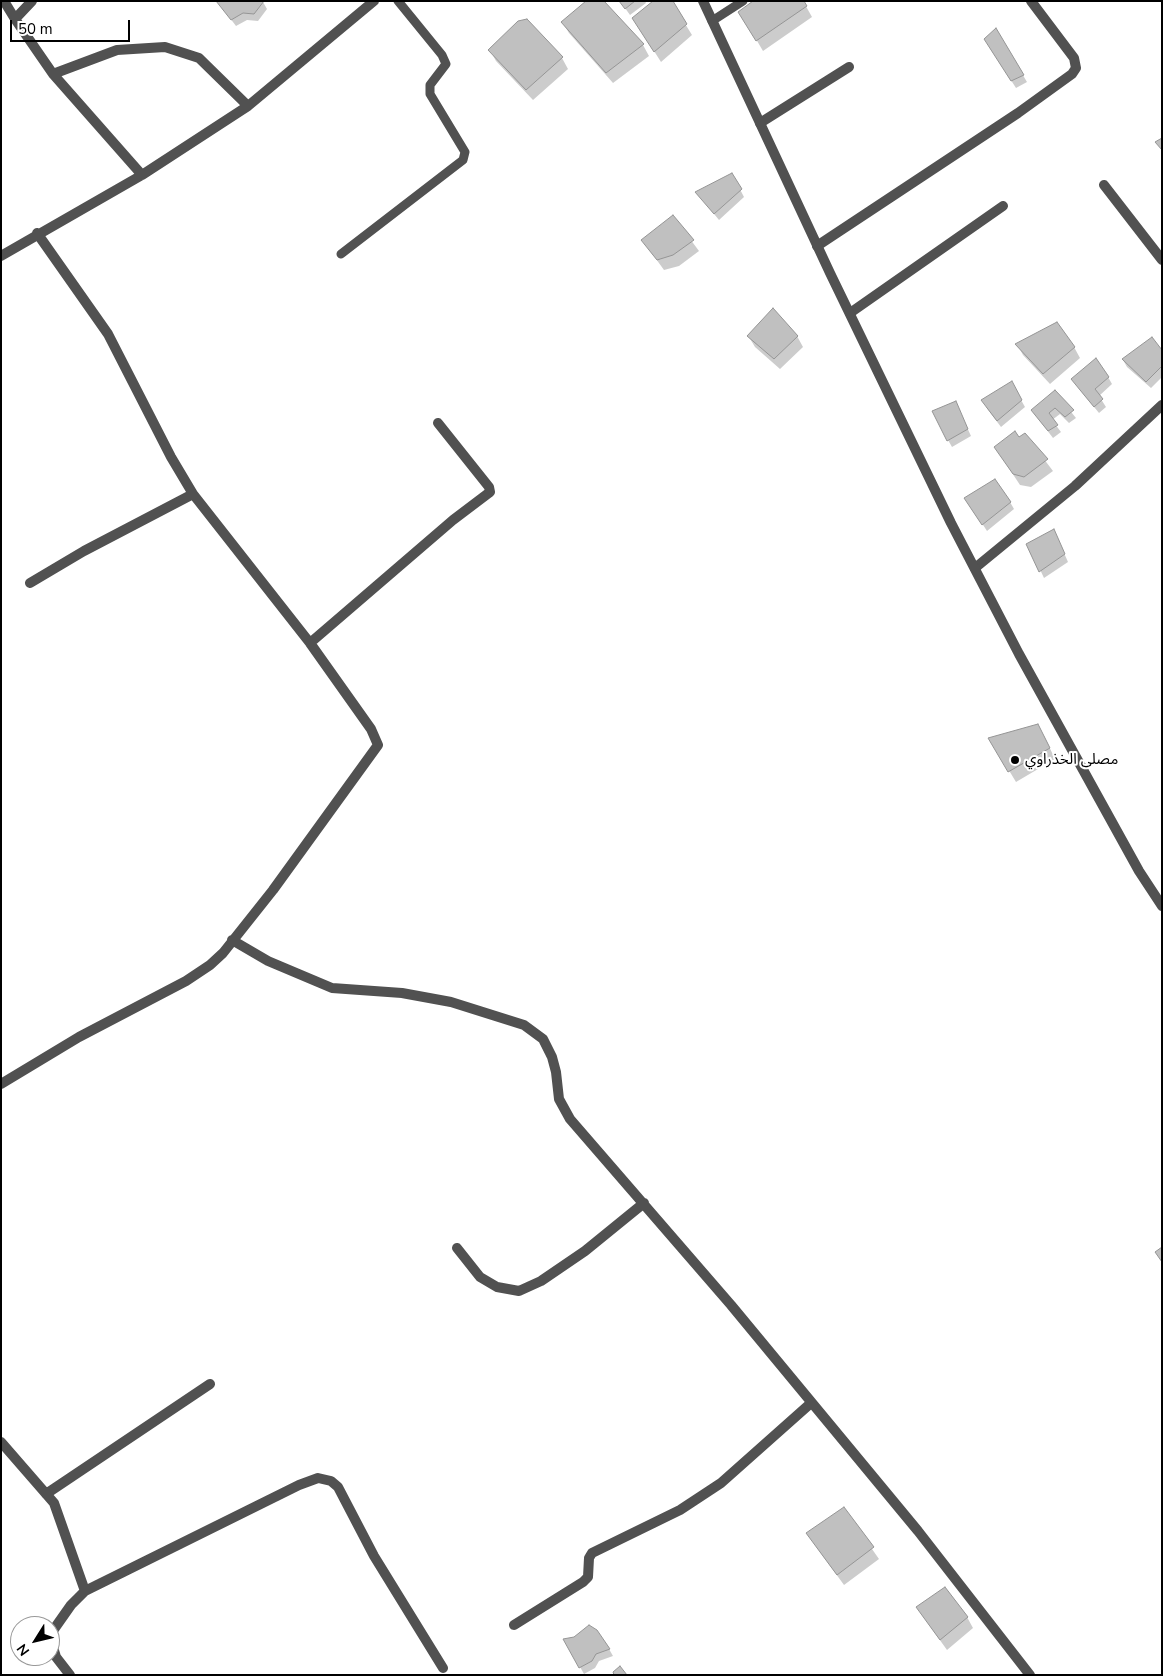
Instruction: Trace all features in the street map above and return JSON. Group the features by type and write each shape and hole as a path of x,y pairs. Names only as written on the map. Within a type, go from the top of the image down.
{"street":[{"path":"4,1 53,74 142,175"},
{"path":"15,19 32,1"},
{"path":"1,256 37,233 142,175 248,106 374,1"},
{"path":"703,1 850,313 975,568 1024,663 1139,870 1162,906"},
{"path":"818,246 1018,113 1072,74 1076,68 1074,58 1031,1"},
{"path":"53,74 117,50 165,47 199,58 248,106"},
{"path":"760,123 849,67"},
{"path":"1104,185 1162,260"},
{"path":"850,313 1003,206"},
{"path":"1,1084 64,1046 199,973 223,954 232,940 273,890 378,746 371,729 310,643 193,494 162,440 108,334 37,233"},
{"path":"975,568 1075,486 1162,405"},
{"path":"310,643 453,520 490,492 489,487 438,422"},
{"path":"30,583 84,551 193,494"},
{"path":"232,940 268,960 332,988 402,993 443,1000 524,1025 543,1039 552,1056 559,1099 563,1108 918,1531 1030,1675"},
{"path":"457,1248 480,1277 497,1287 519,1291 541,1281 585,1251 644,1203"},
{"path":"46,1494 210,1384"},
{"path":"514,1625 583,1582 588,1577 589,1558 592,1553 680,1510 721,1483 811,1403"},
{"path":"1,1442 54,1503 85,1591"},
{"path":"70,1675 56,1657 52,1644 52,1632 71,1605 85,1591 299,1485 325,1478 338,1487 374,1556 443,1668"}],"lane":[{"path":"341,254 463,160 465,152 430,94 430,84 446,64 442,55 398,1"},
{"path":"712,21 743,1"}],"building":[{"path":"216,1 264,1 254,14 243,13 231,20"},
{"path":"586,1 604,1 644,44 606,73 561,22"},
{"path":"619,1 635,1 625,9"},
{"path":"653,1 673,1 687,24 654,52 632,18"},
{"path":"753,1 804,1 807,6 756,41 738,12"},
{"path":"527,19 563,57 526,90 488,50 518,21"},
{"path":"996,28 1024,75 1011,81 984,39"},
{"path":"1162,138 1162,150 1155,142"},
{"path":"732,173 742,189 714,214 695,192"},
{"path":"673,215 694,240 673,255 657,260 641,240"},
{"path":"773,308 798,336 774,359 747,336"},
{"path":"1057,322 1075,347 1043,374 1015,344"},
{"path":"1152,337 1162,350 1162,366 1146,382 1122,359"},
{"path":"1096,358 1109,377 1095,389 1103,399 1094,407 1071,379"},
{"path":"1012,381 1022,400 997,421 981,400"},
{"path":"1055,390 1074,410 1065,417 1055,408 1049,413 1058,425 1048,431 1031,410"},
{"path":"956,401 968,429 947,441 932,411"},
{"path":"1015,431 1019,437 1025,433 1048,459 1024,477 1013,474 994,447"},
{"path":"995,479 1011,502 982,525 964,498"},
{"path":"1054,529 1065,554 1039,572 1026,544"},
{"name":"مصلى الخذراوي","path":"1038,724 1050,748 1008,772 988,738"},
{"path":"1162,1247 1162,1262 1155,1252"},
{"path":"844,1507 874,1547 837,1575 806,1533"},
{"path":"945,1587 968,1617 940,1640 916,1607"},
{"path":"589,1625 597,1630 610,1649 596,1654 592,1661 579,1668 563,1639 574,1637"},
{"path":"620,1666 627,1675 614,1675 613,1672"}],"place":[{"name":"مصلى الخذراوي","path":"1015,760"}]}
